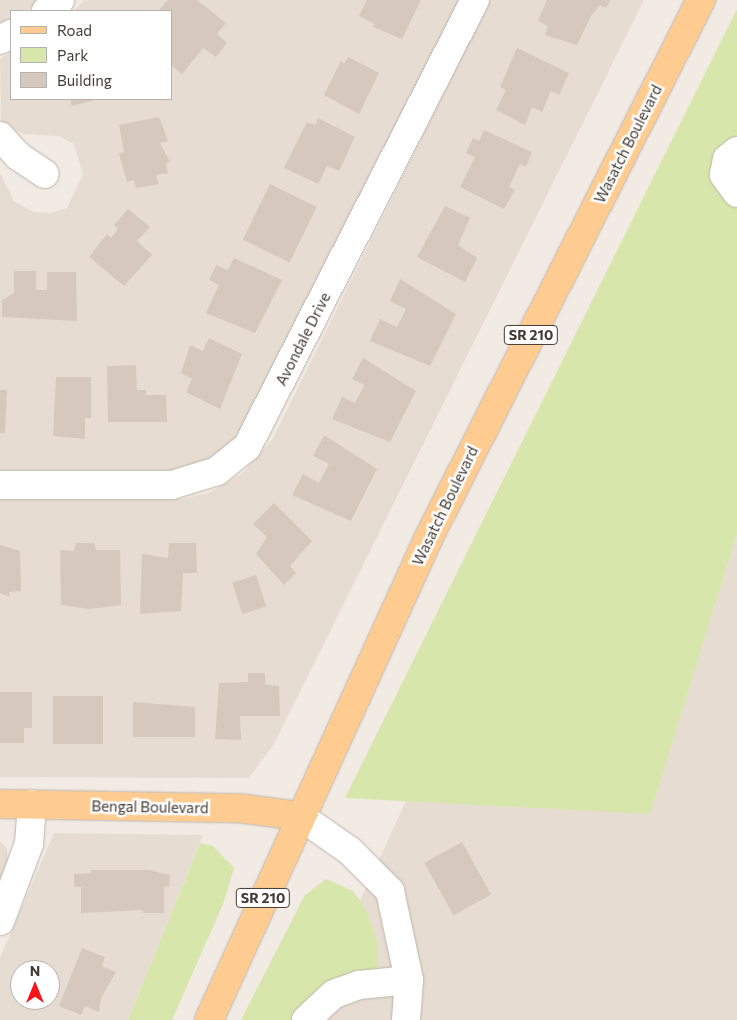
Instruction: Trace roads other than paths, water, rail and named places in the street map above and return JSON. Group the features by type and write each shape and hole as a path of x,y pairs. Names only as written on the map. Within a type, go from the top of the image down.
{"main road":[{"name":"Wasatch Boulevard","path":"209,1020 300,816 430,535 701,0"},
{"name":"Bengal Boulevard","path":"0,804 238,808 300,816"}],"street":[{"path":"47,10 60,0"},
{"name":"Avondale Drive","path":"0,485 172,485 217,471 246,448 475,0"},
{"path":"0,136 18,156 45,174"},
{"path":"737,151 728,160 724,175 737,192"},
{"path":"0,921 29,844 32,804"},
{"path":"300,816 350,851 390,890 409,980 406,1020"},
{"path":"306,1020 334,994 358,985 409,980"}]}
